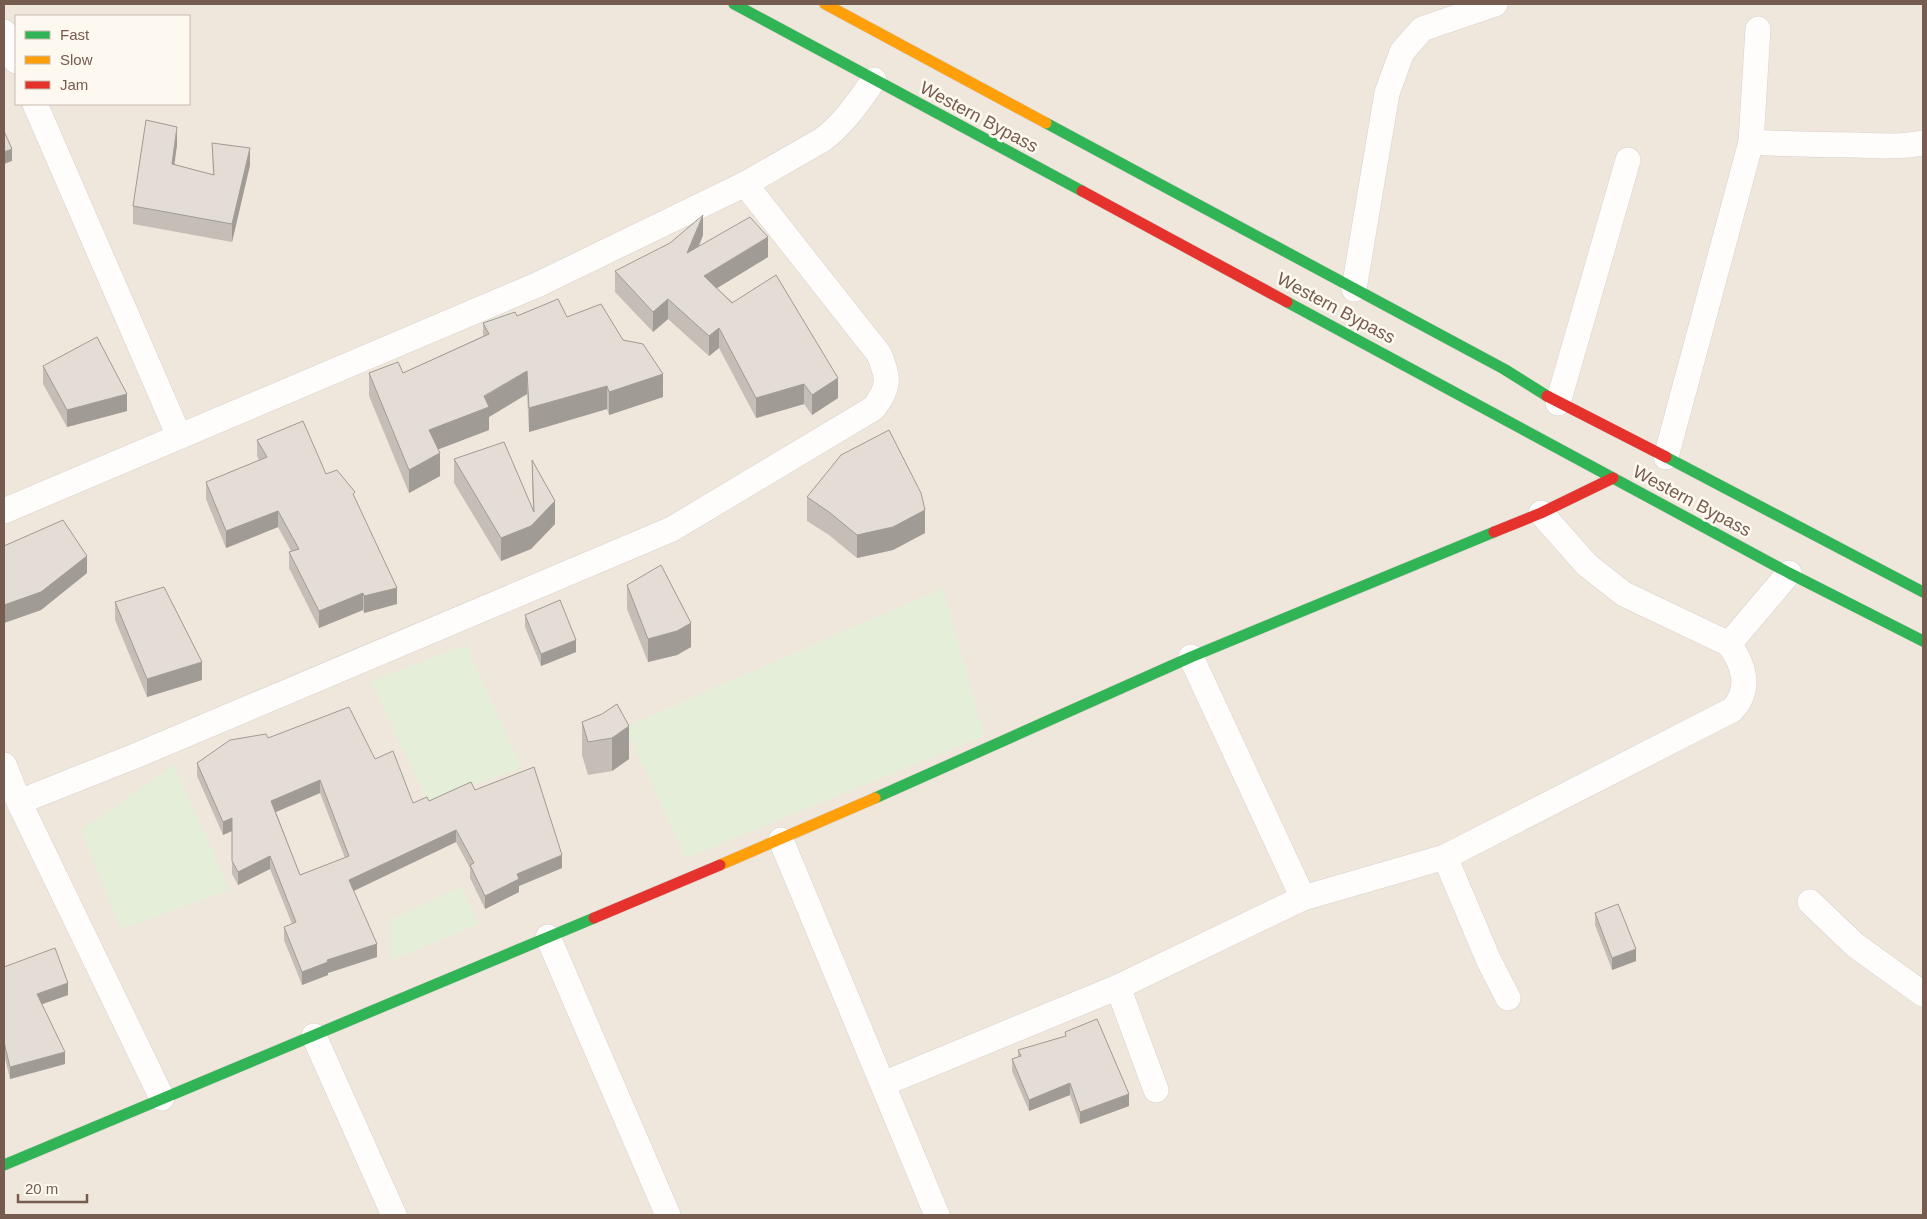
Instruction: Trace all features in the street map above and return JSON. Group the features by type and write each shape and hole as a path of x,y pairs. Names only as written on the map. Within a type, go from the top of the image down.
{"main road":[{"name":"Western Bypass","path":"734,4 1483,406 1789,573 1923,641"},
{"name":"Western Bypass","path":"825,4 1504,369 1558,404 1666,457 1923,592"},
{"path":"4,1166 162,1098 781,840 1191,657 1541,513 1613,478"}],"street":[{"path":"1354,289 1387,94 1402,52 1422,29 1495,4"},
{"path":"1666,457 1751,142 1758,29"},
{"path":"4,32 15,59"},
{"path":"4,511 537,285 745,184 833,132 843,122 874,80"},
{"path":"35,105 179,436"},
{"path":"1751,142 1874,146 1923,143"},
{"path":"1558,404 1628,160"},
{"path":"19,802 135,756 672,529 874,408 886,392 886,372 879,354 745,184"},
{"path":"883,1084 1118,987 1303,898 1445,857 1732,710 1740,702 1744,690 1744,682 1739,657 1729,644 1624,594 1587,564 1541,513"},
{"path":"1729,644 1789,573"},
{"path":"1191,657 1303,898"},
{"path":"4,765 19,802 162,1098"},
{"path":"781,840 938,1215"},
{"path":"1445,857 1489,961 1508,998"},
{"path":"1810,902 1855,945 1923,994"},
{"path":"548,937 668,1215"},
{"path":"1118,987 1156,1090"},
{"path":"314,1036 394,1215"}],"shaded area":[{"path":"4,4 1923,4 1923,1215 4,1215"}],"green space":[{"path":"943,588 984,736 686,858 625,727"},
{"path":"466,645 522,768 427,801 371,681"},
{"path":"174,765 230,890 121,929 81,830"},
{"path":"462,887 479,924 391,961 391,919"}],"building":[{"path":"146,120 177,127 172,164 214,175 212,143 250,148 232,224 133,206"},
{"path":"4,131 12,149 4,152"},
{"path":"703,215 687,253 750,217 768,237 704,276 732,303 776,275 838,378 812,395 804,384 756,398 719,328 709,336 668,299 653,312 615,271 670,243"},
{"path":"558,299 567,317 601,304 623,340 643,344 663,374 609,392 607,386 529,408 527,371 484,396 489,407 429,430 440,453 409,470 369,373 398,362 403,373 489,334 483,323 515,312 517,316"},
{"path":"97,337 127,394 67,410 43,366"},
{"path":"303,421 326,474 337,470 355,492 353,494 397,588 364,596 363,593 319,611 289,552 299,549 278,511 226,531 206,482 267,457 257,440"},
{"path":"889,430 921,493 925,510 893,527 857,535 807,497 841,455"},
{"path":"504,442 534,512 532,460 555,501 531,526 501,538 454,459"},
{"path":"63,520 87,556 41,592 4,605 4,546"},
{"path":"661,565 691,623 677,631 648,639 627,585"},
{"path":"164,587 202,662 147,679 115,602"},
{"path":"560,600 576,640 541,654 525,615"},
{"path":"617,704 629,726 612,738 588,742 582,722 602,714"},
{"path":"349,707 375,759 393,751 413,803 427,797 429,801 471,782 475,790 534,767 562,855 517,874 519,879 485,896 470,865 474,863 456,830 349,880 377,944 327,960 328,962 302,972 284,927 296,922 270,856 238,872 232,861 232,818 223,822 197,763 230,740 266,734 268,738","holes":["320,780 349,856 300,875 271,801"]},
{"path":"1618,904 1636,949 1612,958 1595,913"},
{"path":"55,948 68,983 37,994 65,1052 10,1067 4,1042 4,967"},
{"path":"1097,1019 1129,1094 1080,1112 1070,1083 1029,1100 1012,1059 1021,1056 1018,1050 1066,1036 1065,1032"}],"traffic: fast":[{"path":"734,4 1082,191"},
{"path":"1046,123 1504,369 1547,396"},
{"path":"1287,302 1789,573 1923,641"},
{"path":"1666,457 1923,592"},
{"path":"875,798 1191,657 1494,532"},
{"path":"4,1165 594,918"}],"traffic: slow":[{"path":"825,4 1046,123"},
{"path":"720,865 875,798"}],"traffic: jam":[{"path":"1082,191 1287,302"},
{"path":"1547,396 1666,457"},
{"path":"1494,532 1541,513 1613,478"},
{"path":"594,918 720,865"}]}
